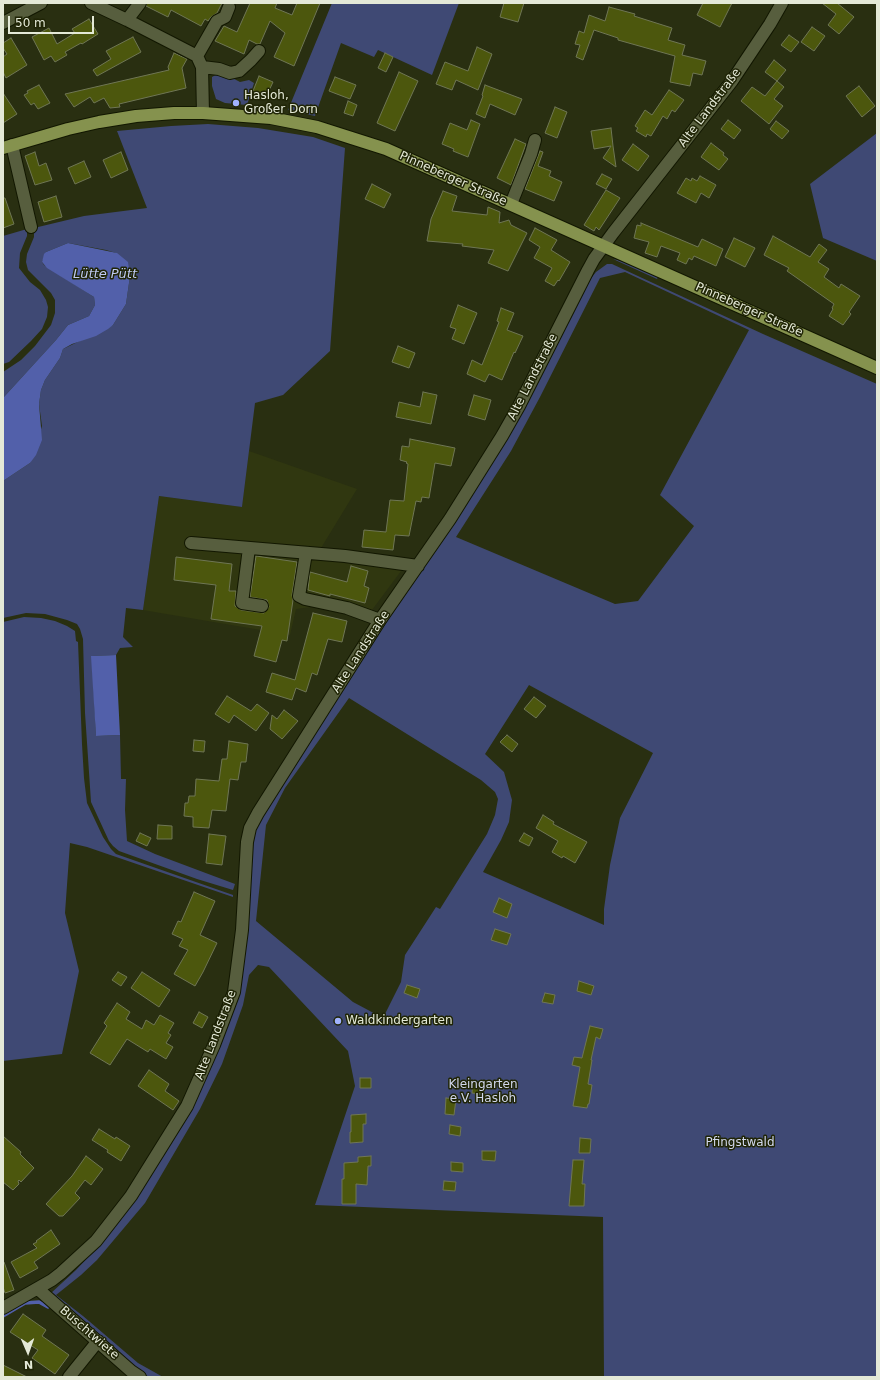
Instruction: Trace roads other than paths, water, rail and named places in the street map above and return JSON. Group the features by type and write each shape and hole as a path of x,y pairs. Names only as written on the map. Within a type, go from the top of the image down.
{"main road":[{"name":"Pinneberger Straße","path":"7,147 68,129 136,116 203,113 271,118 317,127 386,149 877,368"}],"street":[{"path":"3,23 41,3"},
{"path":"90,3 127,20 200,62 230,73 239,71 259,51"},
{"path":"127,20 140,3"},
{"name":"Alte Landstraße","path":"3,1308 38,1289 61,1273 96,1241 131,1196 187,1106 214,1045 234,992 242,930 247,842 250,828 258,813 380,620 450,519 502,436 519,406 588,270 604,245 732,80 770,24 782,3"},
{"path":"203,113 200,62 217,21 225,17 229,7"},
{"path":"511,204 535,140"},
{"path":"7,147 31,227"},
{"path":"191,544 345,556 418,566"},
{"path":"249,548 242,603 262,606"},
{"path":"306,553 299,596 305,599 347,608 380,620"},
{"name":"Buschtwiete","path":"38,1289 140,1377"},
{"path":"69,1377 98,1341"}],"water":[{"name":"Lütte Pütt","path":"68,243 117,253 128,262 130,276 126,304 113,325 108,329 96,336 72,344 63,349 60,358 45,380 41,390 39,404 42,440 36,455 30,463 3,481 3,398 68,325 89,316 95,305 94,297 47,268 42,262 46,252"},
{"path":"116,655 120,735 96,736 91,656"}],"waterway":[{"path":"3,1316 25,1303 39,1302 48,1307"}],"place":[{"name":"Hasloh, Großer Dorn","path":"236,103"},
{"name":"Waldkindergarten","path":"338,1021"}],"park label":[{"name":"Kleingarten e.V. Hasloh","path":"483,1092"},
{"name":"Pfingstwald","path":"740,1143"}]}
